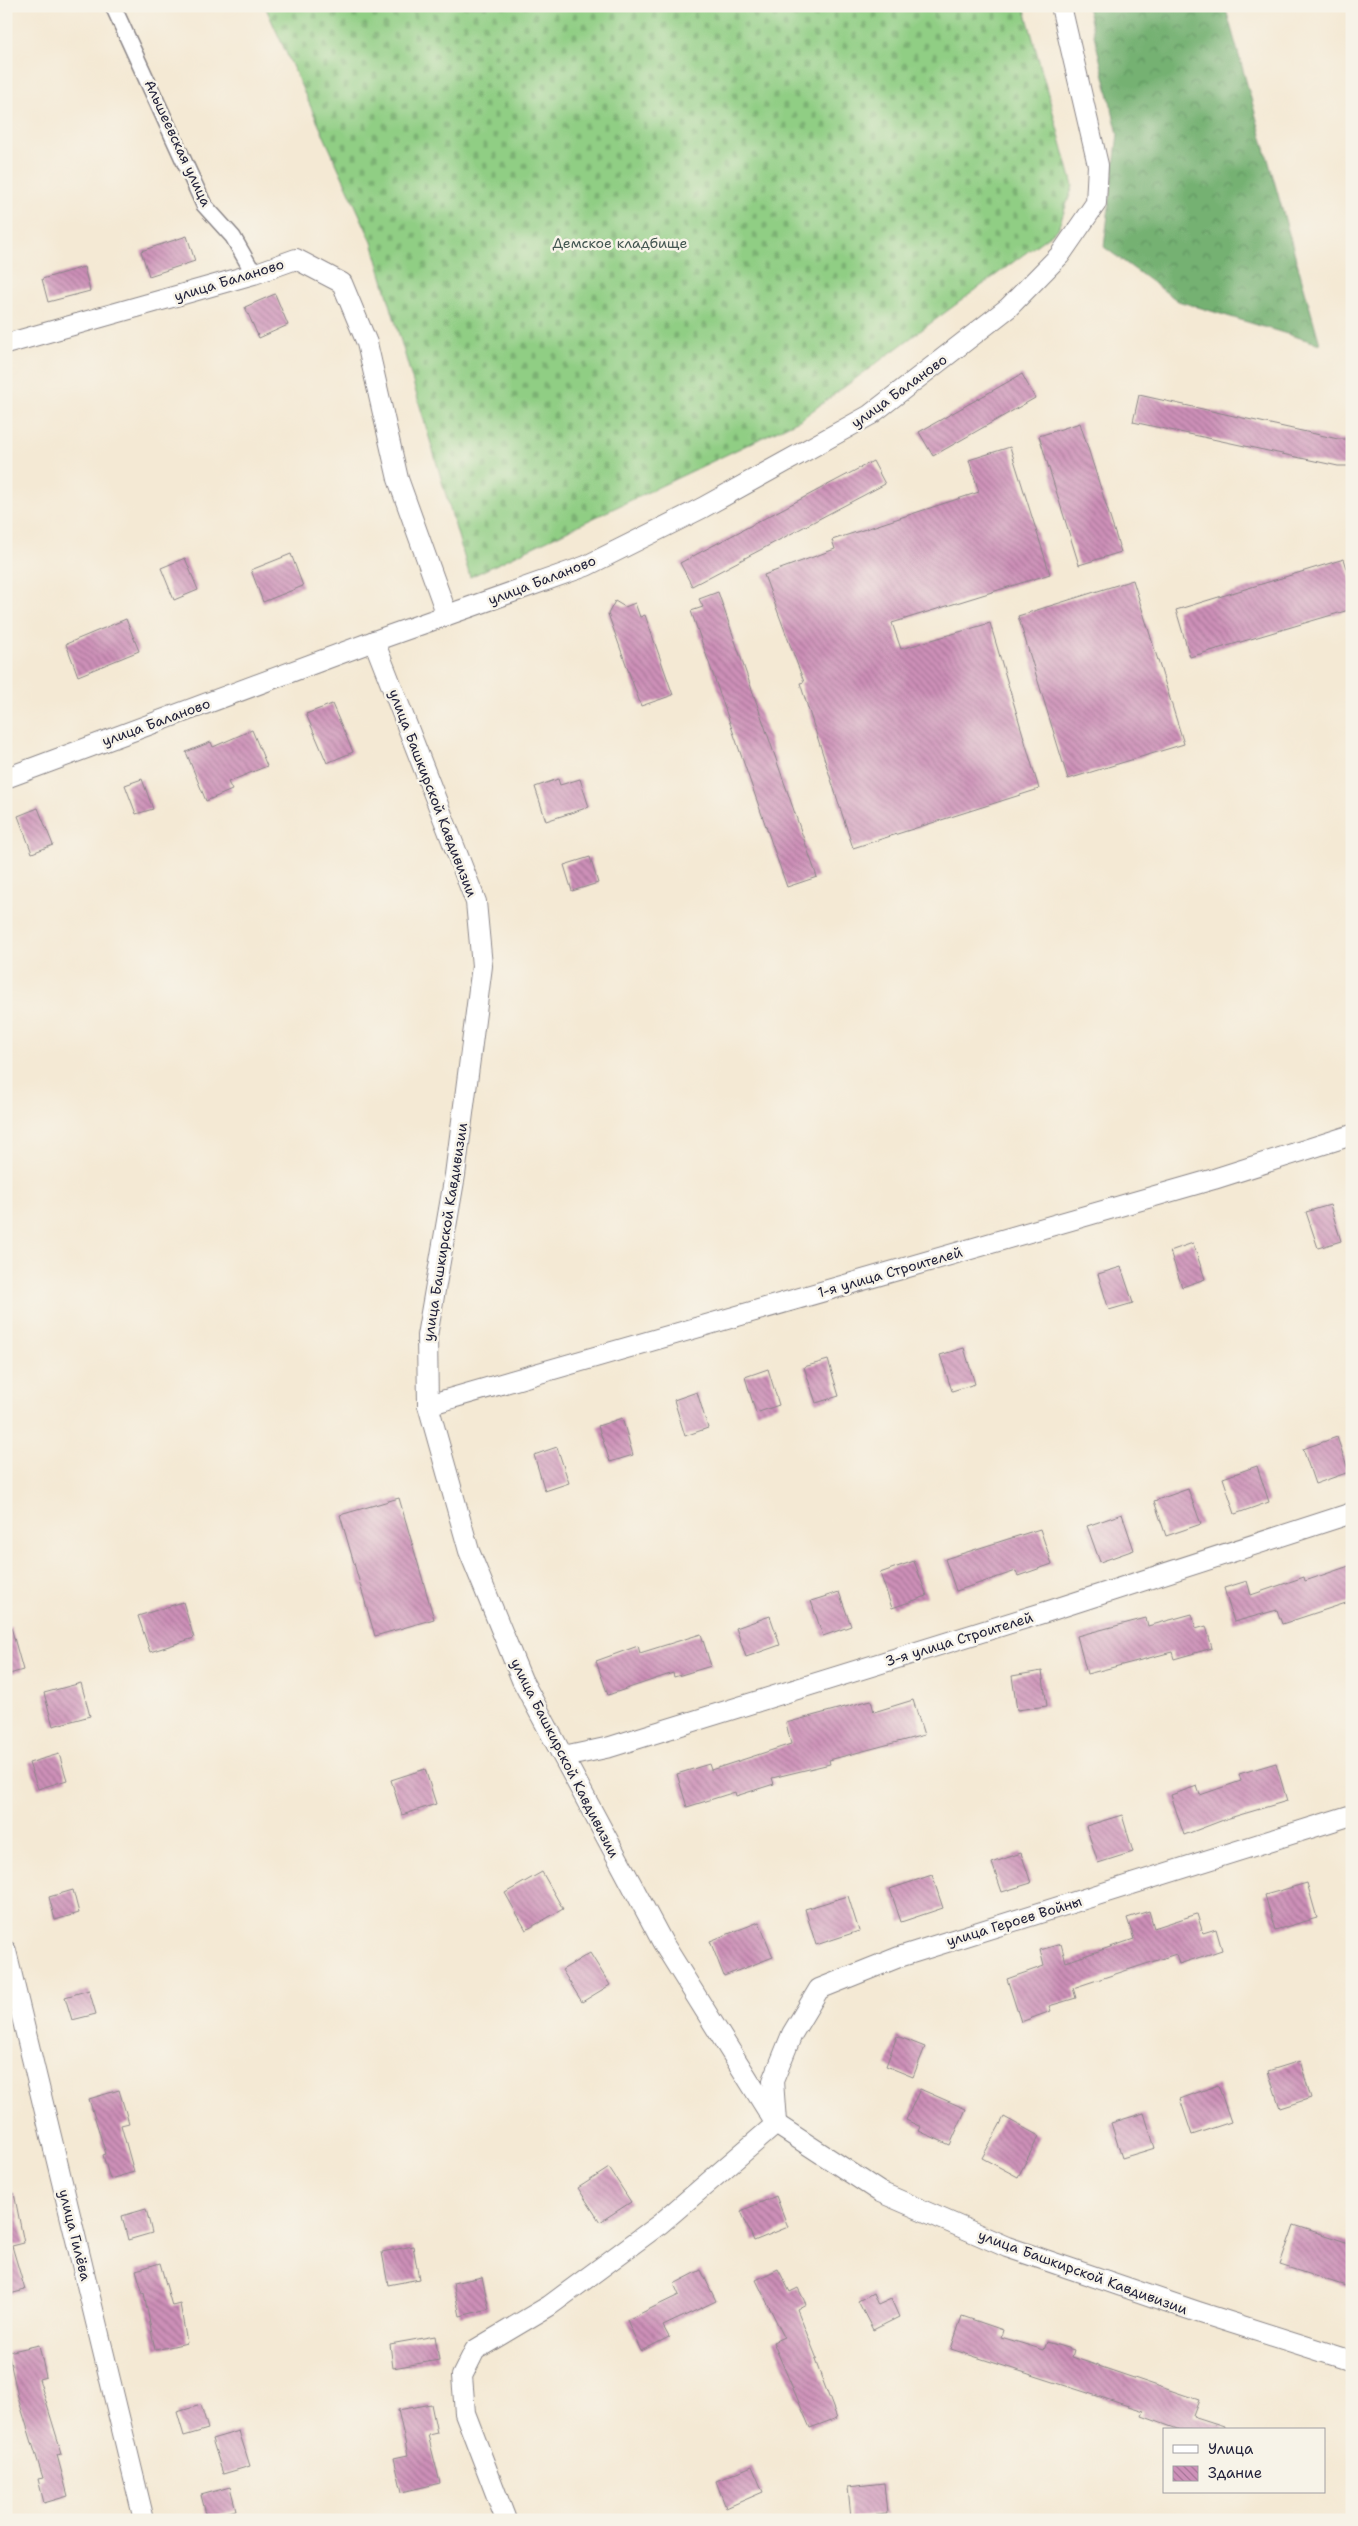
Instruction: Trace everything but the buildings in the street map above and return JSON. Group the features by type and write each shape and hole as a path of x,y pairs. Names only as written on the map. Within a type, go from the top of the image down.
{"street":[{"name":"Альшеевская улица","path":"113,6 204,204 233,237 254,274"},
{"name":"улица Баланово","path":"6,778 374,641 586,566 702,508 870,415 1008,308 1060,255 1096,203 1098,165 1061,6"},
{"name":"улица Баланово","path":"6,344 254,274 296,259 342,283 367,343 398,480 448,615"},
{"name":"улица Башкирской Кавдивизии","path":"374,641 476,902 482,966 455,1175 427,1336 428,1405 469,1552 522,1680 663,1944 776,2124 880,2192 1007,2248 1352,2361"},
{"name":"1-я улица Строителей","path":"428,1405 1214,1179 1352,1135"},
{"name":"3-я улица Строителей","path":"564,1757 638,1738 1050,1611 1352,1513"},
{"name":"улица Героев Войны","path":"776,2124 774,2081 792,2034 819,1989 899,1957 1352,1815"},
{"name":"улица Гилёва","path":"6,1951 144,2520"},
{"path":"506,2520 465,2413 462,2376 474,2350 550,2306 660,2224 776,2124"}],"green space":[{"name":"Демское кладбище","path":"265,6 1024,6 1073,186 1058,229 801,419 470,577 372,242"},
{"path":"1087,6 1225,6 1320,344 1178,301 1104,247 1118,134"}]}
